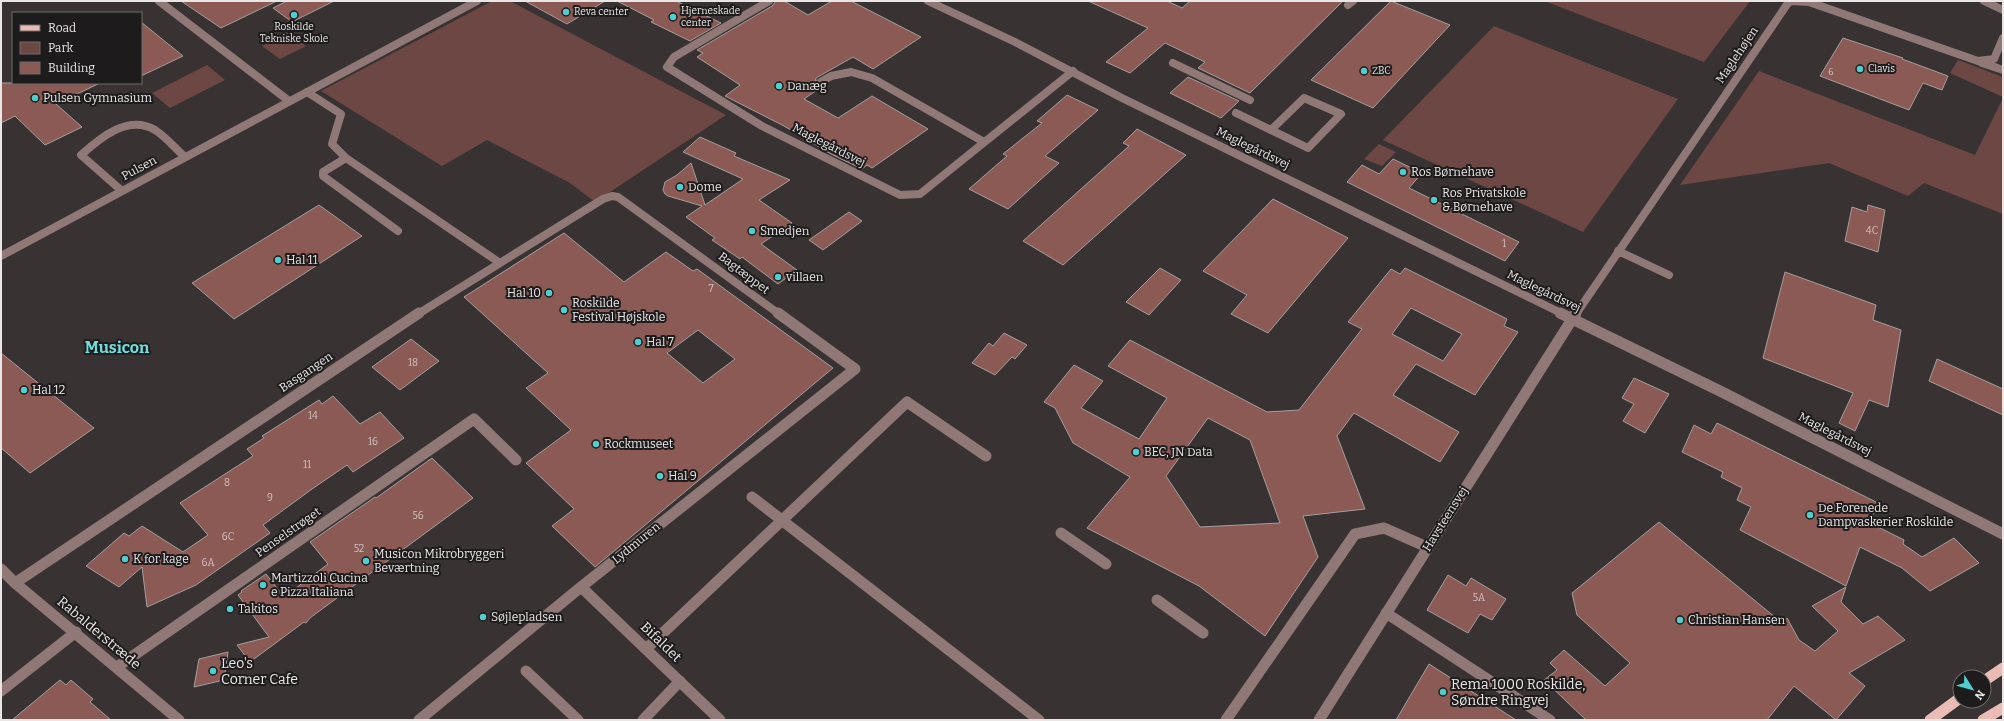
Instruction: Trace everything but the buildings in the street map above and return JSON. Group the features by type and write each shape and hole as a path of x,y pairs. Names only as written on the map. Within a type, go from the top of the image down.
{"main road":[{"path":"1992,676 2003,668"},
{"path":"1930,720 1952,704"},
{"path":"1983,720 2003,708"}],"street":[{"path":"159,1 289,101"},
{"name":"Pulsen","path":"1,256 477,1"},
{"name":"Maglegårdsvej","path":"769,1 674,57 667,67 762,126 900,195 920,194 1073,71"},
{"name":"Maglegårdsvej","path":"928,1 1073,71 1122,98 1722,392 2003,534"},
{"name":"Maglehøjen","path":"1572,318 1788,3 1792,1 1809,2 1978,61"},
{"path":"1984,1 2003,10"},
{"path":"1978,61 1994,59 2003,38"},
{"path":"1978,61 2003,70"},
{"path":"1173,63 1250,100"},
{"path":"819,83 831,76 851,72 872,78 984,142"},
{"path":"307,92 341,114 332,144 346,158 500,263"},
{"path":"1236,113 1308,148 1341,114 1304,98 1271,130"},
{"path":"122,191 81,155 106,134 128,127 147,126 154,129 185,157"},
{"path":"346,158 326,169 323,172 323,176 398,231"},
{"name":"Basgangen","path":"15,583 416,315 603,199 612,196 618,197"},
{"name":"Bagtæppet","path":"618,197 855,369"},
{"path":"1618,251 1669,275"},
{"name":"Havsteensvej","path":"1318,720 1572,318"},
{"name":"Lydmuren","path":"419,720 577,590 855,369"},
{"path":"646,649 782,519 908,402 986,456"},
{"name":"Penselstrøget","path":"117,667 474,420 516,460"},
{"path":"752,497 1039,720"},
{"path":"1226,720 1355,534 1384,528 1426,547"},
{"path":"1061,533 1106,564"},
{"name":"Rabalderstræde","path":"1,569 15,583 76,632 179,720"},
{"name":"Bifaldet","path":"577,590 646,649 720,720"},
{"path":"1157,600 1204,633"},
{"path":"1386,613 1550,720"},
{"path":"1,691 76,632"},
{"path":"526,672 578,720"},
{"path":"643,720 680,681"}],"green space":[{"path":"492,1 510,1 726,115 595,202 570,183 487,140 442,166 321,91"},
{"path":"1544,1 1750,1 1704,62"},
{"path":"1494,26 1678,99 1583,232 1383,140"},
{"path":"287,33 306,46 280,59 262,46"},
{"path":"1958,60 2003,77 2003,97 1950,73"},
{"path":"207,65 225,80 170,108 152,93"},
{"path":"1759,71 1975,155 2003,98 2003,214 1924,183 1908,196 1829,163 1680,185"},
{"path":"1379,144 1396,152 1382,166 1364,159"}],"place":[{"name":"Reva center","path":"566,12"},
{"name":"Roskilde Tekniske Skole","path":"294,15"},
{"name":"Hjerneskade center","path":"673,17"},
{"name":"Clavis","path":"1860,69"},
{"name":"ZBC","path":"1364,71"},
{"name":"Danæg","path":"779,86"},
{"name":"Pulsen Gymnasium","path":"35,98"},
{"name":"Ros Børnehave","path":"1403,172"},
{"name":"Dome","path":"680,187"},
{"name":"Ros Privatskole & Børnehave","path":"1434,200"},
{"name":"Smedjen","path":"752,231"},
{"name":"Hal 11","path":"278,260"},
{"name":"villaen","path":"778,277"},
{"name":"Hal 10","path":"549,293"},
{"name":"Roskilde Festival Højskole","path":"564,310"},
{"name":"Hal 7","path":"638,342"},
{"name":"Hal 12","path":"24,390"},
{"name":"Rockmuseet","path":"596,444"},
{"name":"BEC, JN Data","path":"1136,452"},
{"name":"Hal 9","path":"660,476"},
{"name":"De Forenede Dampvaskerier Roskilde","path":"1810,515"},
{"name":"K for kage","path":"125,559"},
{"name":"Musicon Mikrobryggeri Beværtning","path":"366,561"},
{"name":"Martizzoli Cucina e Pizza Italiana","path":"263,585"},
{"name":"Takitos","path":"230,609"},
{"name":"Søjlepladsen","path":"483,617"},
{"name":"Christian Hansen","path":"1680,620"},
{"name":"Leo's Corner Cafe","path":"213,671"},
{"name":"Rema 1000 Roskilde, Søndre Ringvej","path":"1443,692"}],"district":[{"name":"Musicon","path":"117,347"}]}
